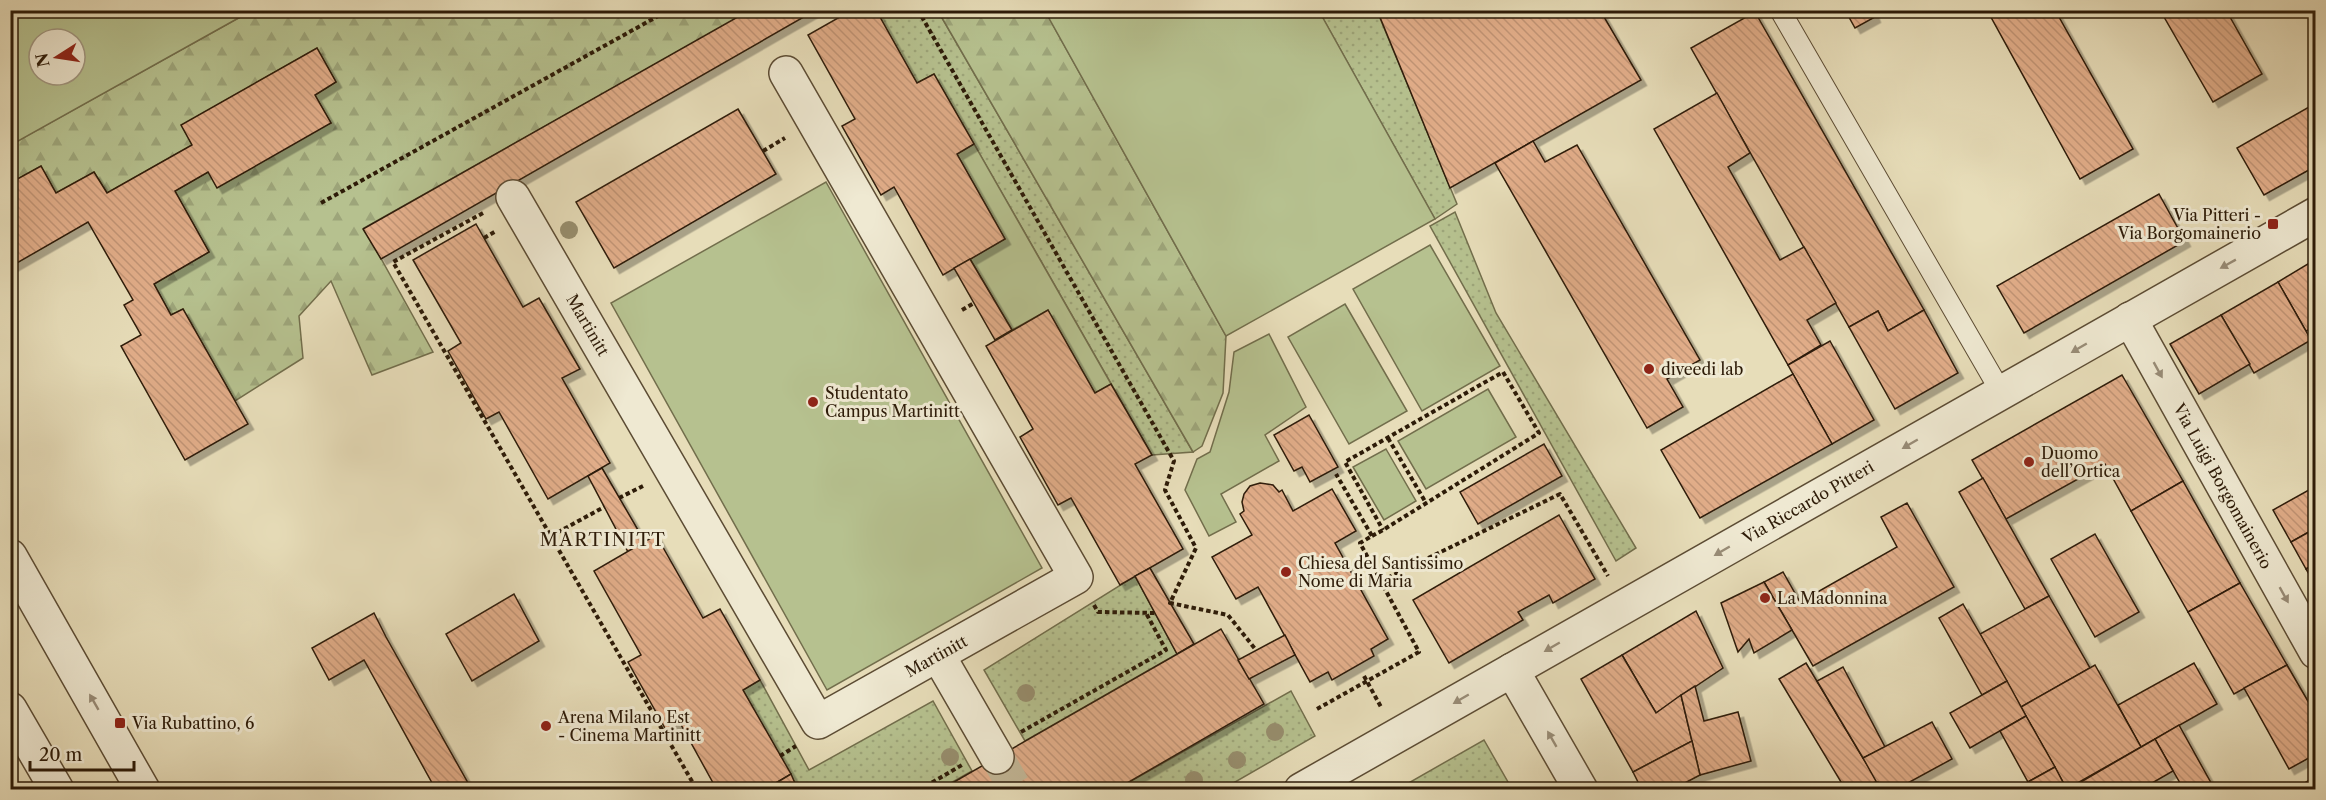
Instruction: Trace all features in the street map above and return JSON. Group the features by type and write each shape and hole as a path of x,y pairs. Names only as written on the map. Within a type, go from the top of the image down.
{"street":[{"path":"786,73 1076,577"},
{"name":"Martinitt","path":"513,197 819,722 1076,577"},
{"name":"Via Riccardo Pitteri","path":"1301,789 2316,214"},
{"name":"Via Luigi Borgomainerio","path":"2130,319 2316,652"},
{"path":"10,556 143,789"},
{"path":"938,655 994,753"},
{"path":"1512,670 1581,789"},
{"path":"10,709 57,789"}],"lane":[{"path":"1780,10 2001,392"}],"path":[{"path":"321,203 669,10"},
{"path":"918,10 1174,460 1165,490 1196,548 1170,603 1228,615 1256,650"},
{"path":"513,197 393,262 697,789"},
{"path":"1317,709 1366,679 1419,652 1360,543 1383,530 1539,433 1503,372 1346,462 1383,530"},
{"path":"1388,438 1426,503"},
{"path":"1336,474 1372,536"},
{"path":"620,498 646,484"},
{"path":"1381,581 1560,494 1609,579"},
{"path":"551,536 604,507"},
{"path":"1076,577 1098,612 1155,613"},
{"path":"919,789 994,753 1166,650 1146,613"},
{"path":"1366,679 1386,715"}],"green space":[{"path":"11,10 251,11 11,145"},
{"path":"251,11 750,11 364,228 433,352 372,375 331,281 299,316 303,358 235,401 183,309 171,315 154,284 209,252 175,191 208,172 331,123 315,95 336,82 317,48 182,125 192,145 107,193 94,172 56,193 41,166 11,183 10,145"},
{"path":"876,11 938,11 1193,452 1152,455 934,74 917,83"},
{"path":"938,11 1045,11 1226,336 1223,393 1202,446 1193,452"},
{"path":"1045,11 1319,11 1435,219 1226,336"},
{"path":"1319,11 1377,11 1457,204 1435,219"},
{"path":"974,144 1111,384 1095,393 1048,310 1012,330 970,259 1005,239 957,154"},
{"path":"826,182 1042,568 827,690 611,303"},
{"path":"1455,212 1496,313 1636,548 1616,561 1430,226"},
{"path":"1430,245 1500,366 1422,411 1353,289"},
{"path":"1345,304 1407,411 1349,444 1288,337"},
{"path":"1269,334 1306,407 1265,435 1279,461 1221,494 1236,522 1209,536 1185,490 1197,459 1210,452 1229,392 1234,352"},
{"path":"1488,389 1516,437 1426,489 1398,441"},
{"path":"1386,449 1416,501 1384,520 1353,467"},
{"path":"1135,576 1177,654 1025,741 984,670"},
{"path":"760,680 809,770 933,701 972,771 940,789 798,789 743,690"},
{"path":"1291,691 1315,736 1223,789 1115,790"},
{"path":"1484,740 1512,789 1398,789"}],"building":[{"path":"750,10 816,10 381,259 363,229"},
{"path":"852,10 876,10 917,83 934,74 974,144 957,154 1005,239 943,275 894,187 881,195 842,126 855,119 808,35"},
{"path":"1377,10 1600,10 1641,80 1450,188"},
{"path":"1845,10 1872,10 1875,17 1855,28"},
{"path":"1987,10 2055,10 2133,149 2080,179"},
{"path":"2160,10 2226,10 2262,74 2213,102"},
{"path":"1755,12 1924,310 1888,331 1878,311 1849,327 1691,48"},
{"path":"317,48 336,82 315,95 331,123 217,188 208,172 175,191 209,252 154,284 171,315 183,309 248,424 185,460 121,346 141,335 124,305 133,300 88,222 10,267 10,183 41,166 56,193 94,172 107,193 192,145 181,125"},
{"path":"1717,93 1750,153 1728,167 1780,260 1804,247 1836,303 1807,320 1821,345 1788,365 1654,129"},
{"path":"2316,103 2316,166 2264,195 2237,148"},
{"path":"738,109 776,174 614,268 576,202"},
{"path":"1533,141 1545,162 1577,145 1700,360 1667,379 1683,407 1647,428 1495,163"},
{"path":"2159,194 2185,241 2024,333 1997,286"},
{"path":"476,224 523,307 539,298 580,369 562,378 610,463 548,499 499,412 486,419 448,351 461,343 413,260"},
{"path":"970,259 1012,330 995,340 954,268"},
{"path":"2316,259 2316,326 2306,331 2278,282"},
{"path":"2278,282 2311,340 2254,373 2221,315"},
{"path":"1048,310 1095,393 1111,384 1152,455 1135,464 1183,549 1120,585 1071,498 1058,505 1020,437 1033,429 986,346"},
{"path":"1924,310 1958,373 1895,409 1849,327 1878,311 1888,331"},
{"path":"2221,315 2250,364 2199,394 2170,344"},
{"path":"1830,341 1874,420 1832,444 1788,365"},
{"path":"1793,374 1832,444 1700,518 1661,450"},
{"path":"2122,375 2183,481 2131,511 2105,464 2006,519 1972,460"},
{"path":"1309,415 1338,467 1310,482 1302,467 1294,471 1274,435"},
{"path":"1544,444 1562,476 1478,524 1460,492"},
{"path":"602,468 645,542 628,552 588,476"},
{"path":"1983,478 2049,596 2025,609 1959,492"},
{"path":"2183,481 2240,583 2188,612 2131,511"},
{"name":"Chiesa del Santissimo Nome di Maria","path":"1260,483 1273,485 1279,492 1282,490 1293,511 1332,489 1356,531 1335,543 1388,639 1371,649 1374,656 1332,680 1328,672 1310,682 1258,587 1236,599 1212,557 1252,535 1240,514 1244,511 1242,502 1244,494 1250,486"},
{"path":"2316,486 2316,528 2291,542 2273,510"},
{"path":"1907,503 1954,587 1813,666 1764,582 1783,572 1800,602 1897,547 1881,517"},
{"path":"1559,515 1595,579 1553,603 1549,595 1518,612 1523,620 1449,663 1413,600"},
{"path":"2316,528 2316,563 2306,569 2291,542"},
{"path":"2095,534 2139,612 2095,637 2051,559"},
{"path":"656,535 703,618 720,609 760,680 743,690 791,774 764,790 717,790 680,723 666,730 628,662 641,655 594,571"},
{"path":"2316,563 2316,586 2306,569"},
{"path":"1150,568 1194,644 1177,654 1135,576"},
{"path":"1764,582 1792,630 1754,653 1749,639 1738,652 1721,603"},
{"path":"2240,583 2287,665 2234,694 2188,612"},
{"path":"514,594 539,641 472,681 446,634"},
{"path":"2049,596 2090,668 2021,707 1980,634"},
{"path":"1963,604 2007,681 1982,695 1939,618"},
{"path":"1696,611 1723,668 1656,713 1622,655"},
{"path":"374,613 472,790 436,790 364,660 329,680 312,648"},
{"path":"1221,629 1264,704 1115,790 940,790"},
{"path":"1285,635 1295,655 1249,679 1238,660"},
{"path":"1622,655 1656,713 1681,695 1692,741 1633,772 1581,679"},
{"path":"1806,663 1878,782 1844,787 1779,679"},
{"path":"2194,663 2217,704 2141,747 2118,705"},
{"path":"2095,665 2141,747 2067,789 2021,707"},
{"path":"2287,665 2316,715 2316,754 2289,769 2244,688"},
{"path":"1843,667 1885,747 1863,758 1817,681"},
{"path":"2007,681 2026,716 1970,748 1950,713"},
{"path":"1695,686 1704,721 1738,712 1751,761 1700,775 1681,695"},
{"path":"2026,716 2055,767 2028,782 2000,731"},
{"path":"1932,722 1952,759 1895,790 1881,790 1863,758"},
{"path":"2179,725 2215,790 2184,790 2155,739"},
{"path":"2155,739 2173,771 2140,790 2067,790"},
{"path":"1692,741 1700,775 1675,788 1676,790 1642,790 1633,772"},
{"path":"2055,767 2067,790 2016,790 2028,782"},
{"path":"791,774 798,790 773,790 771,786"},
{"path":"2316,776 2316,790 2293,790"},
{"path":"1878,782 1881,790 1828,790 1844,787"},
{"path":"1741,784 1742,790 1715,790"}],"tunnel":[{"path":"997,757 1016,790"}],"place":[{"name":"Via Pitteri - Via Borgomainerio","path":"2273,224"},
{"name":"diveedi lab","path":"1649,369"},
{"name":"Studentato Campus Martinitt","path":"813,402"},
{"name":"Duomo dell’Ortica","path":"2029,462"},
{"name":"Chiesa del Santissimo Nome di Maria","path":"1286,572"},
{"name":"La Madonnina","path":"1765,598"},
{"name":"Via Rubattino, 6","path":"120,723"},
{"name":"Arena Milano Est - Cinema Martinitt","path":"546,726"}],"district":[{"name":"MARTINITT","path":"603,540"}]}
